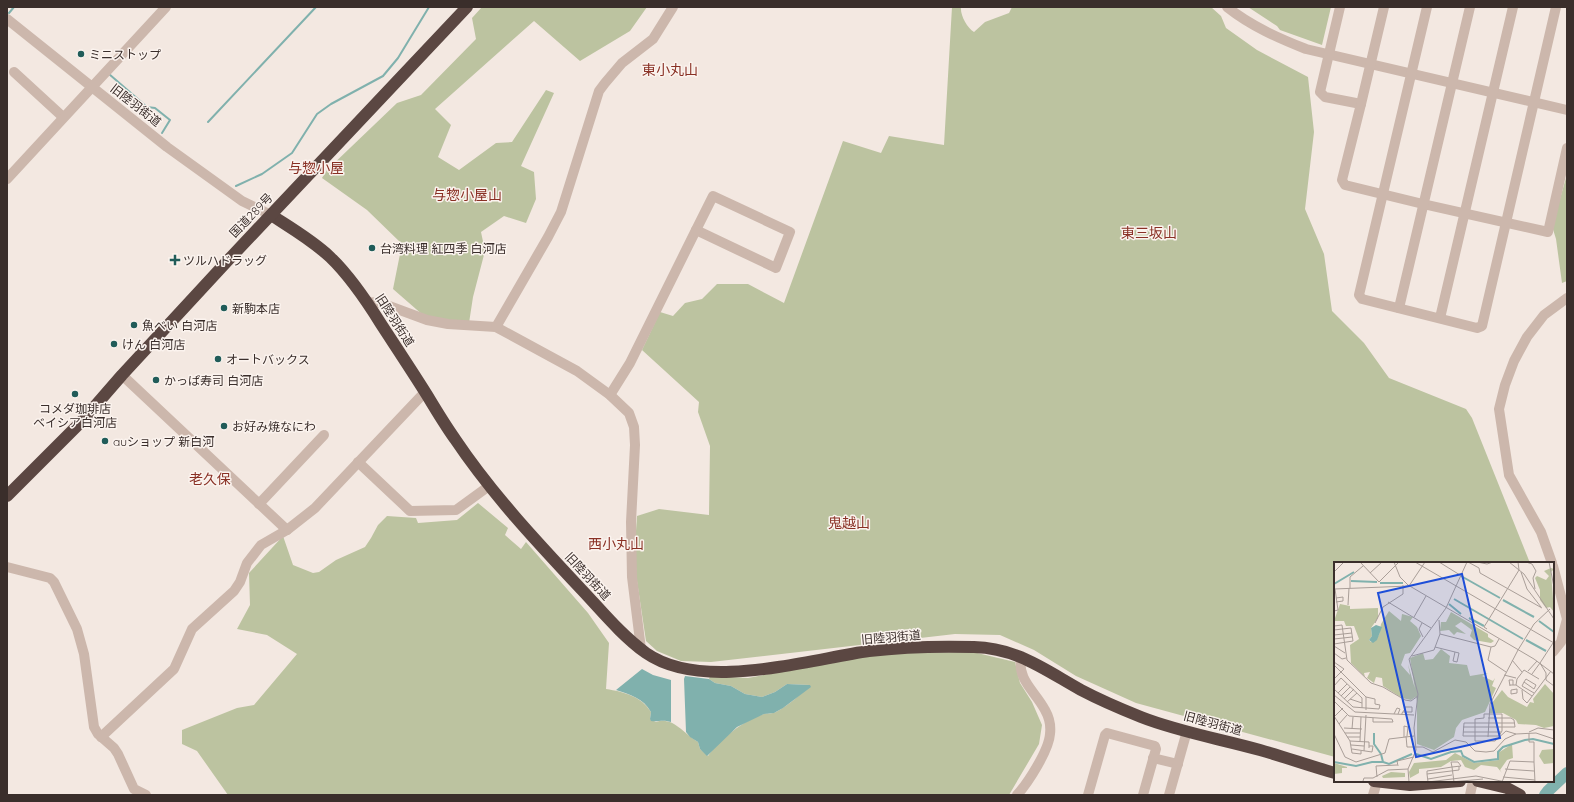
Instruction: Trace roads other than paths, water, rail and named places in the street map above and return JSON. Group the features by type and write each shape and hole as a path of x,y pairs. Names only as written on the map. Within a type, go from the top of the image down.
{"highway":[{"name":"国道289号","path":"7,496 82,421 122,375 467,7"},
{"name":"旧陸羽街道","path":"271,215 309,240 328,255 345,272 367,302 454,439 518,522 621,631 641,649 662,662 678,667 696,670 746,671 774,668 898,648 976,647 998,650 1021,656 1104,701 1144,718 1264,751 1334,773"},
{"path":"1387,782 1410,784 1443,782"},
{"path":"1482,782 1507,788 1520,795"}],"street":[{"path":"7,178 166,7"},
{"path":"496,327 561,212 599,91 622,63 653,39 673,7"},
{"path":"1227,7 1244,20 1284,41 1328,55 1567,110"},
{"path":"1340,7 1320,92 1325,97 1361,104"},
{"path":"1384,7 1342,180 1345,185 1548,232 1567,148"},
{"path":"1427,7 1359,295 1362,299 1477,328 1482,326 1556,7"},
{"path":"1399,308 1470,7"},
{"path":"1440,318 1513,7"},
{"name":"旧陸羽街道","path":"7,19 90,87 167,147 242,201 271,215"},
{"path":"14,72 63,117"},
{"path":"610,395 630,363 696,230 713,196 790,232 776,268 696,230"},
{"path":"1552,562 1541,532 1509,475 1498,409 1514,361 1527,337 1544,315 1567,298"},
{"path":"367,302 380,303 428,320 448,324 496,327 576,371 610,395 629,413 634,427 635,445 631,522 632,577 641,649"},
{"path":"122,375 287,530"},
{"path":"101,737 174,668 192,629 234,591 240,582 246,563 261,545 287,530 315,508 425,392"},
{"path":"260,504 324,435"},
{"path":"358,462 410,511 456,510 489,486"},
{"path":"7,567 50,578 54,582 77,629 84,654 94,727 101,737 114,748 118,754 134,789 146,795"},
{"path":"1554,570 1567,619 1561,642 1554,651"},
{"path":"1017,795 1029,780 1049,743 1050,733 1050,723 1046,711 1021,674 1019,666 1021,656"},
{"path":"1169,795 1187,731"},
{"path":"1088,795 1105,735 1107,733 1155,746 1143,795"},
{"path":"1153,758 1178,764"},
{"path":"1373,795 1376,782"},
{"path":"1470,795 1473,782"}],"water":[{"path":"642,669 653,675 671,680 671,722 651,721 651,712 644,703 616,690"},
{"path":"685,676 709,679 715,683 731,686 745,694 762,697 775,692 787,684 810,685 811,687 774,713 764,714 737,727 707,756 700,749 698,742 690,737 686,732"}],"waterway":[{"path":"9,13 14,7"},
{"path":"208,122 316,7"},
{"path":"236,186 262,174 292,153 317,114 331,104 383,76 398,58 429,7"},
{"path":"109,74 147,107 155,108 170,120 162,133"},
{"path":"1545,795 1567,773"}],"place":[{"name":"ミニストップ","path":"81,54"},
{"name":"台湾料理 紅四季 白河店","path":"372,248"},
{"name":"ツルハドラッグ","path":"175,260"},
{"name":"新駒本店","path":"224,308"},
{"name":"魚べい 白河店","path":"134,325"},
{"name":"けん 白河店","path":"114,344"},
{"name":"オートバックス","path":"218,359"},
{"name":"かっぱ寿司 白河店","path":"156,380"},
{"name":"コメダ珈琲店 ベイシア白河店","path":"75,394"},
{"name":"お好み焼なにわ","path":"224,426"},
{"name":"auショップ 新白河","path":"105,441"}],"district":[{"name":"東小丸山","path":"670,70"},
{"name":"与惣小屋","path":"316,168"},
{"name":"与惣小屋山","path":"467,195"},
{"name":"東三坂山","path":"1149,233"},
{"name":"老久保","path":"210,479"},
{"name":"鬼越山","path":"849,523"},
{"name":"西小丸山","path":"616,544"}]}
